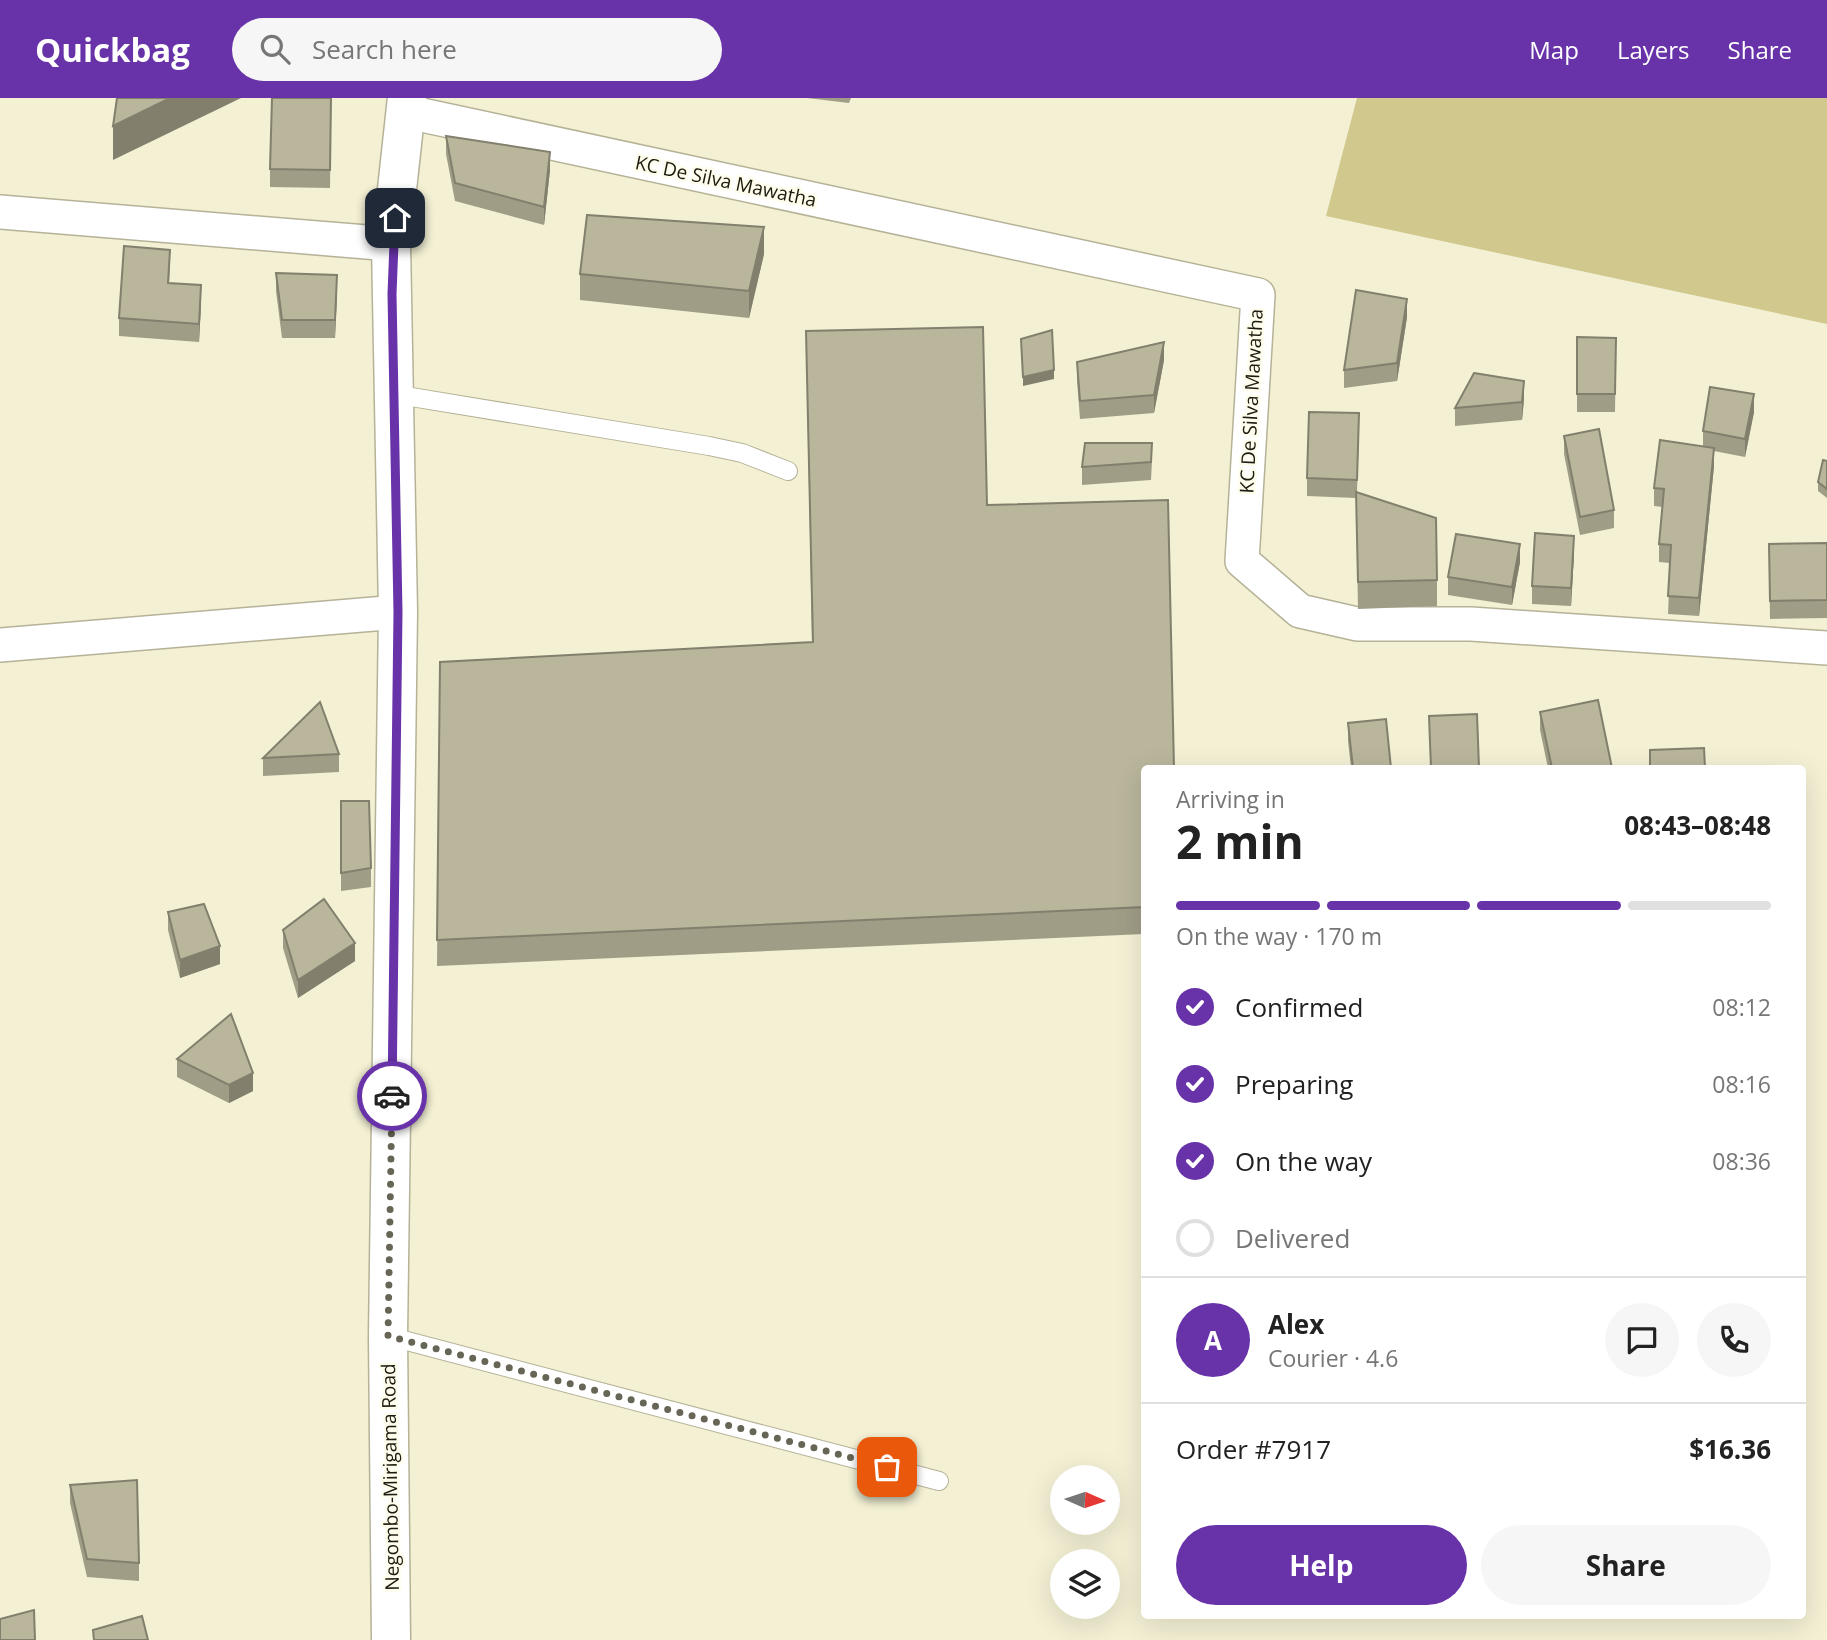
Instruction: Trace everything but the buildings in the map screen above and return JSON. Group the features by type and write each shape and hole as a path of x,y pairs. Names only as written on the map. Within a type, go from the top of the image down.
{"main road":[{"name":"Negombo-Mirigama Road","path":"391,1640 388,1336 398,612 391,244 408,105"}],"street":[{"name":"KC De Silva Mawatha","path":"408,105 1258,295 1242,561 1300,611 1357,624 1471,624 1827,648"},
{"path":"0,212 391,244"},
{"path":"0,645 398,612"}],"lane":[{"path":"393,394 709,446 742,453 788,471"},
{"path":"388,1336 939,1481"}],"shaded area":[{"path":"1357,98 1827,98 1827,324 1326,216"}],"way so far":[{"path":"392,1096 388,1336 887,1467"}],"route":[{"path":"392,1096 398,612 391,244 395,218"}]}
